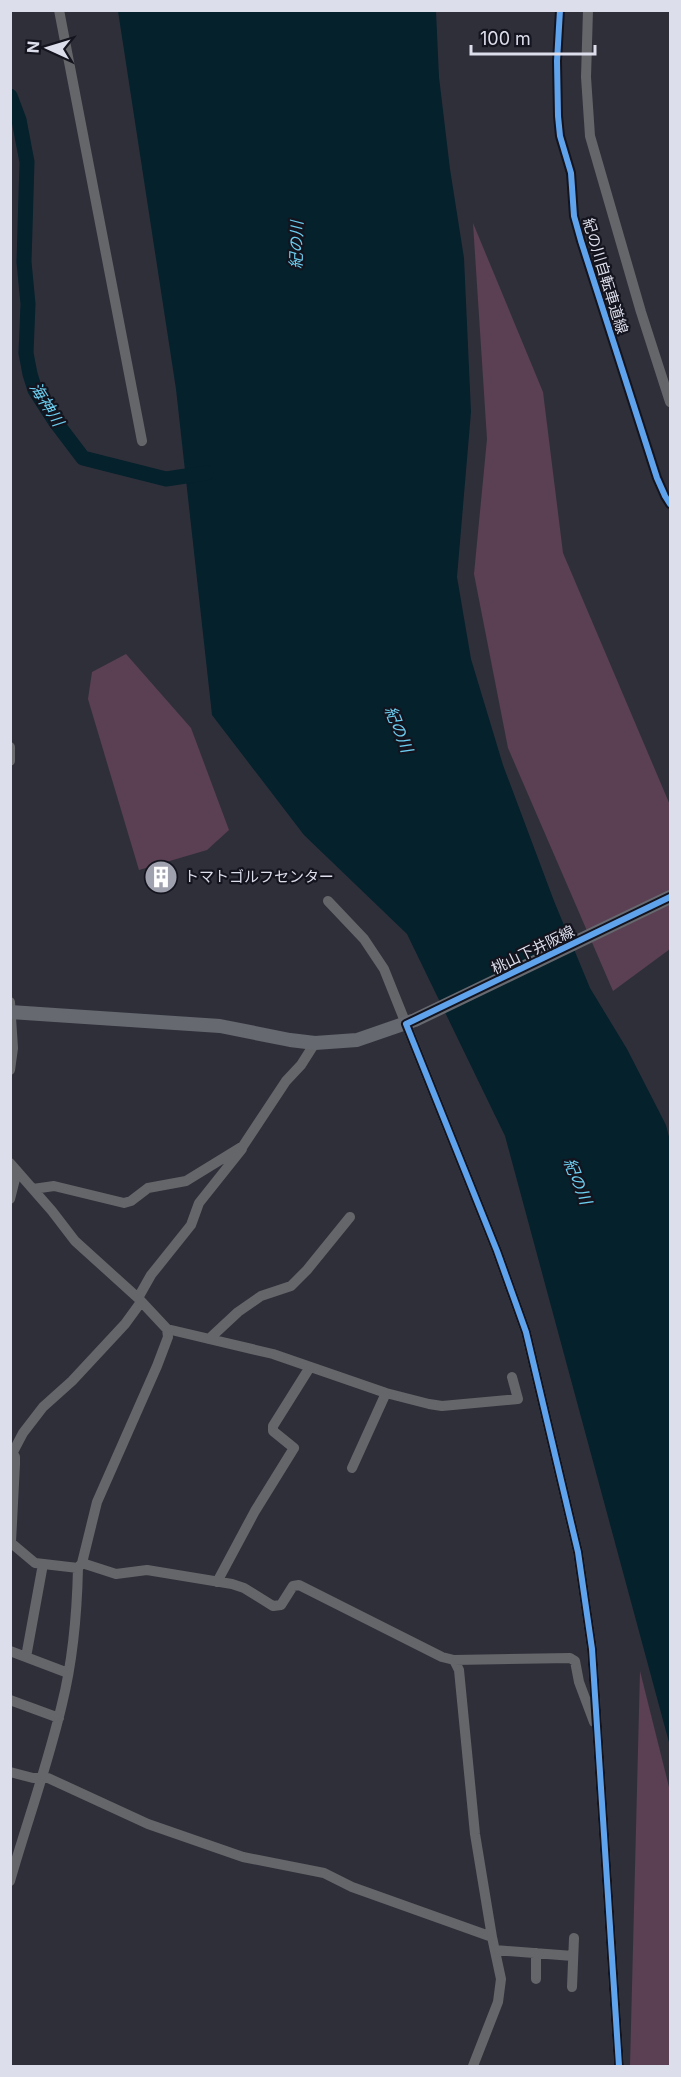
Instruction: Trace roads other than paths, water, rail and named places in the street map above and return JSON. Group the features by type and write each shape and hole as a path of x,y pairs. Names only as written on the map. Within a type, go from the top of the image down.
{"main road":[{"name":"桃山下井阪線","path":"11,1009 220,1026 315,1043 357,1040 410,1022 670,897"}],"street":[{"path":"59,10 142,441"},
{"path":"588,10 586,76 590,136 641,312 670,402"},
{"path":"10,747 10,761"},
{"path":"328,901 364,939 384,969 410,1022 526,1332 578,1552 592,1649 619,2067"},
{"path":"10,1070 13,1048 11,1009"},
{"path":"315,1043 301,1065 286,1081 240,1153 199,1203 191,1225 151,1275 126,1324 72,1381 43,1407 11,1451 15,1464 11,1542 35,1563 80,1565 116,1574 147,1570 217,1582 244,1588 273,1606 281,1605 293,1586 299,1585 442,1657 454,1660 570,1658 576,1661 579,1682 592,1720 598,1727"},
{"path":"33,1189 54,1186 108,1200 131,1202 148,1188 186,1181 243,1146"},
{"path":"14,1167 75,1241 167,1329 273,1354 386,1393 442,1406 518,1399 512,1377"},
{"path":"10,1199 14,1167"},
{"path":"209,1339 238,1312 261,1296 291,1286 350,1217"},
{"path":"10,1881 59,1718 74,1638 80,1565 97,1502 157,1366 165,1344 167,1329"},
{"path":"217,1582 255,1511 294,1448 273,1431 273,1426 310,1366"},
{"path":"352,1468 386,1393"},
{"path":"27,1657 43,1564"},
{"path":"10,1652 68,1673"},
{"path":"454,1660 459,1670 475,1834 501,1978 498,2002 473,2067"},
{"path":"10,1700 59,1718"},
{"path":"10,1772 56,1781 148,1824 243,1857 324,1874 352,1887 492,1937"},
{"path":"572,1987 574,1938"},
{"path":"495,1950 573,1956"},
{"path":"536,1953 536,1979"}],"water":[{"name":"紀の川","path":"118,11 436,11 439,77 464,258 471,412 457,577 471,659 503,765 554,901 590,988 627,1049 666,1125 670,1141 670,1746 505,1136 407,934 304,835 212,715 176,389"}],"waterway":[{"name":"海神川","path":"10,96 19,120 27,162 24,262 28,304 26,353 35,390 83,458 166,479 206,473"}],"place":[{"name":"トマトゴルフセンター","path":"161,877"}]}
